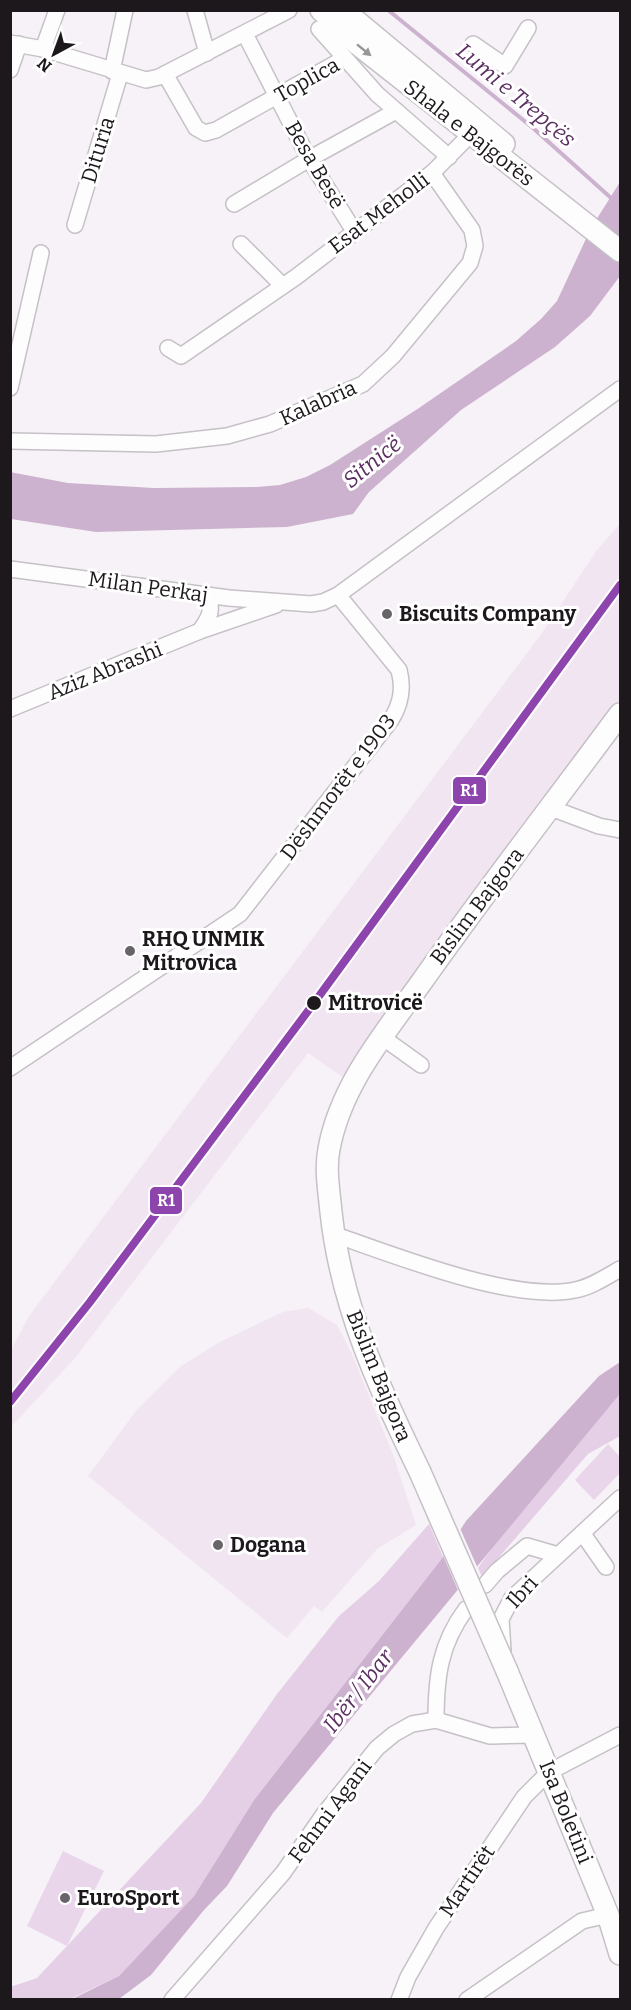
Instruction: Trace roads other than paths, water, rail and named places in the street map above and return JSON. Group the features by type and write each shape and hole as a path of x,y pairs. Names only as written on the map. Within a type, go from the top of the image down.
{"main road":[{"name":"Shala e Bajgorës","path":"343,10 621,251"},
{"name":"Shala e Bajgorës","path":"320,20 355,42 470,135 621,235"},
{"name":"Bislim Bajgora","path":"507,1671 363,1348 347,1299 333,1234 327,1179 328,1150 348,1092 382,1037 465,920 621,714"},
{"name":"Isa Boletini","path":"507,1671 549,1772 614,1913 621,1954"}],"street":[{"path":"43,49 57,10"},
{"name":"Dituria","path":"75,225 116,73 125,10"},
{"path":"195,10 207,53"},
{"path":"10,70 15,44 43,49 116,73 146,80 165,74 289,10"},
{"path":"320,20 345,58"},
{"path":"473,44 505,66 528,28"},
{"name":"Besa Besë","path":"245,34 309,159 354,231"},
{"name":"Toplica","path":"165,74 196,128 205,134 277,97 345,58 396,111 449,157"},
{"path":"234,204 396,111"},
{"name":"Esat Meholli","path":"168,348 181,356 283,286 432,173 470,135"},
{"name":"Kalabria","path":"10,441 135,445 227,436 270,424 363,384 393,356 470,263 475,246 472,231 432,173"},
{"path":"241,244 283,286"},
{"path":"10,388 41,253"},
{"path":"338,595 620,391"},
{"name":"Milan Perkaj","path":"10,569 285,602"},
{"path":"200,631 210,616 211,602 206,594"},
{"name":"Aziz Abrashi","path":"10,709 200,631 285,602 323,602 338,595"},
{"name":"Dëshmorët e 1903","path":"10,1068 240,914 391,720 401,696 402,683 399,670 338,595"},
{"path":"551,808 599,826 621,830"},
{"path":"382,1037 421,1065"},
{"path":"333,1234 456,1275 529,1290 559,1293 577,1290 621,1269"},
{"name":"Ibri","path":"507,1671 501,1631 504,1610 512,1598 621,1498"},
{"path":"583,1534 606,1567"},
{"name":"Ibri","path":"485,1586 497,1571 527,1546 558,1555"},
{"path":"436,1720 436,1681 450,1631 466,1609"},
{"name":"Fehmi Agani","path":"172,2000 283,1873 324,1814 377,1748 402,1729 412,1724 436,1720 490,1736 534,1735"},
{"name":"Martirët","path":"399,2000 408,1977 436,1928 524,1797 549,1772 621,1735"},
{"path":"467,2000 582,1922 614,1913"}],"water":[{"name":"Sitnicë","path":"620,182 620,276 590,316 555,347 461,410 369,492 353,514 287,527 96,532 11,519 10,472 68,483 154,488 257,487 280,485 306,477 330,465 419,408 516,341 541,319 557,301 591,228"},
{"name":"Ibër / Ibar","path":"620,1362 620,1394 273,1813 227,1886 204,1910 151,1975 119,1999 70,2000 119,1976 194,1896 254,1800 443,1557 466,1521 599,1376"}],"waterway":[{"name":"Lumi e Trepçës","path":"388,10 533,128 620,206"}],"place":[{"name":"Biscuits Company","path":"387,614"},
{"name":"RHQ UNMIK Mitrovica","path":"130,951"},
{"name":"Mitrovicë","path":"314,1003"},
{"name":"Dogana","path":"218,1545"},
{"name":"EuroSport","path":"65,1898"}]}
